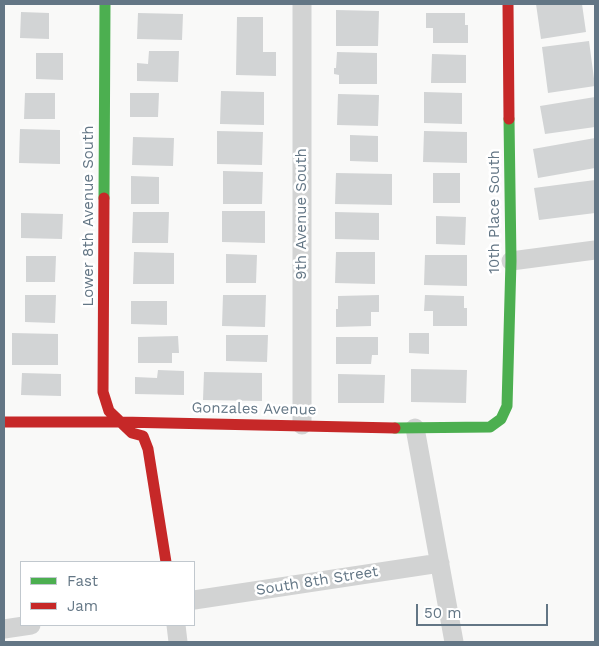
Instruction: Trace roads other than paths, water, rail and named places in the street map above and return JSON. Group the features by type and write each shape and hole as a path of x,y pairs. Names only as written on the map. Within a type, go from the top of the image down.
{"street":[{"name":"Lower 8th Avenue South","path":"105,4 103,392 109,411 121,422"},
{"name":"9th Avenue South","path":"302,4 302,425"},
{"name":"10th Place South","path":"501,419 507,406 511,261 508,4"},
{"path":"511,261 595,250"},
{"name":"Gonzales Avenue","path":"4,422 121,422 415,428 490,427 501,419"},
{"path":"121,422 132,433 143,436 148,449 166,561"},
{"path":"415,428 454,642"},
{"name":"South 8th Street","path":"195,600 440,563"},
{"path":"4,629 24,626"},
{"path":"176,626 178,642"}]}
